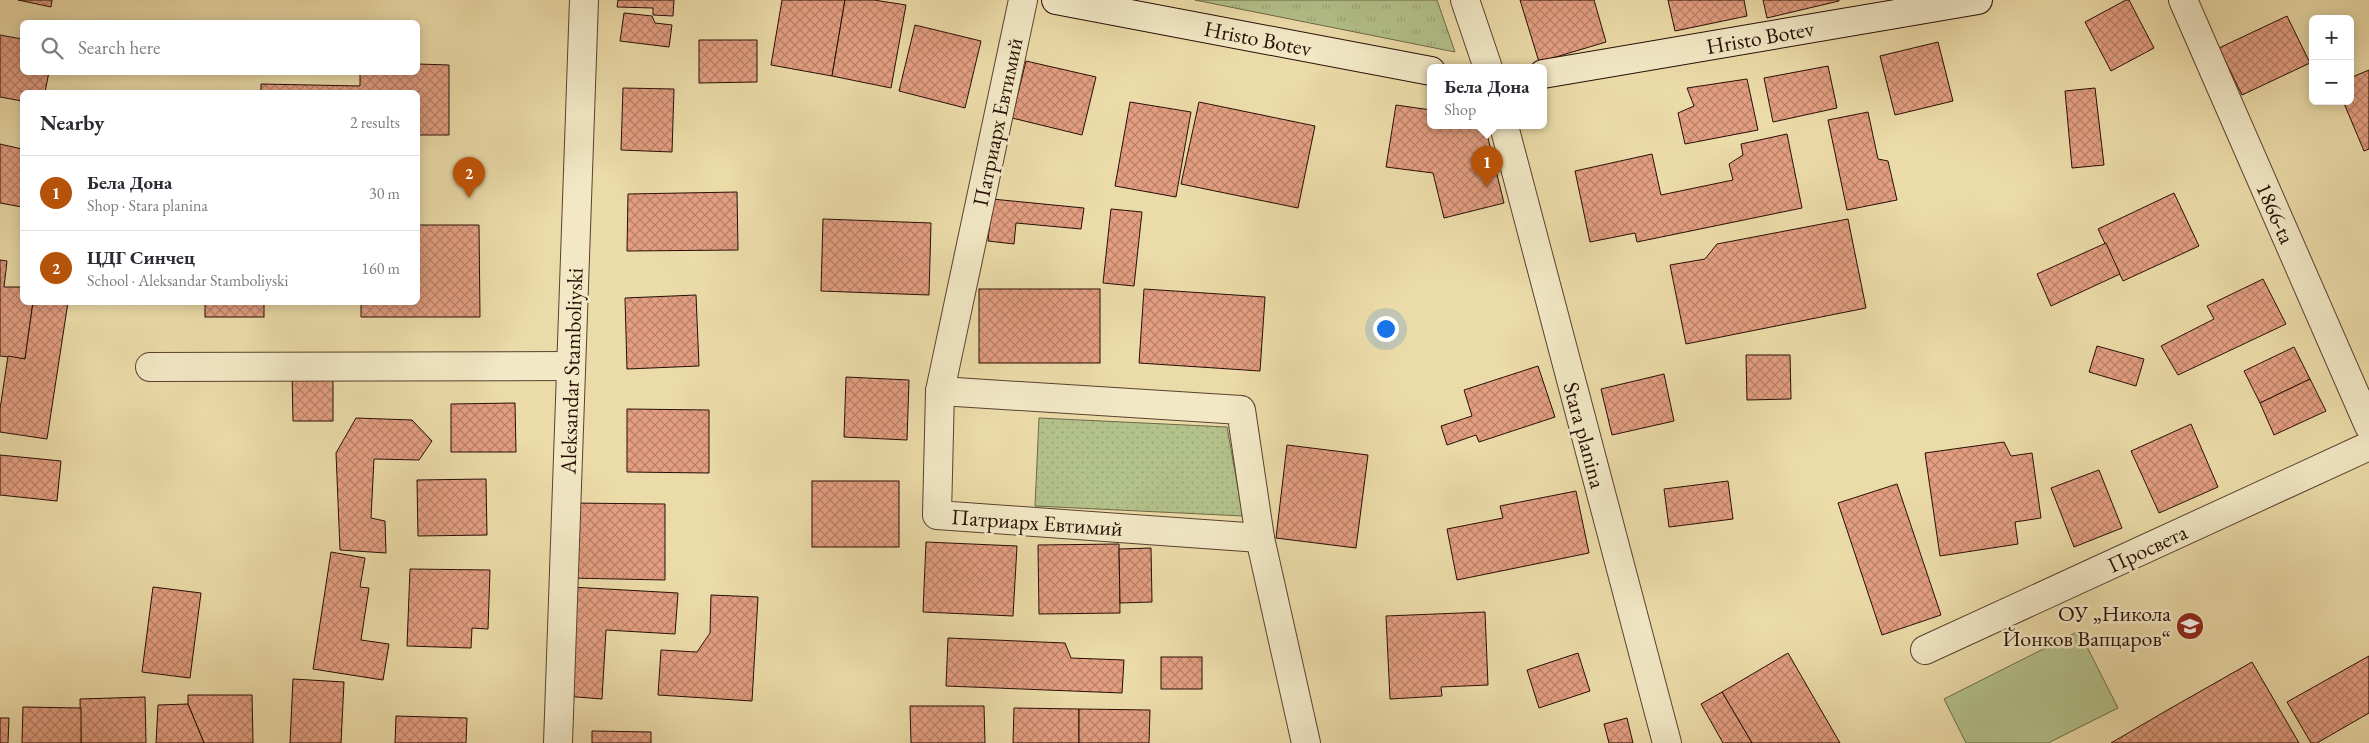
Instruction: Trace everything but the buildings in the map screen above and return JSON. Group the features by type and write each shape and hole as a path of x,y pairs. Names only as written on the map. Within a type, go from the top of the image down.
{"street":[{"name":"Aleksandar Stamboliyski","path":"558,743 584,0"},
{"name":"Патриарх Евтимий","path":"1023,0 940,391 937,515 1260,538"},
{"name":"Hristo Botev","path":"1056,0 1427,70"},
{"path":"1465,0 1487,64"},
{"name":"Hristo Botev","path":"1547,73 1978,0"},
{"name":"1866-ta","path":"2183,0 2369,426"},
{"name":"Stara planina","path":"1505,129 1667,743"},
{"path":"150,367 571,366"},
{"path":"940,391 1241,410 1260,538 1306,743"},
{"name":"Просвета","path":"1925,650 2369,446"}],"green space":[{"path":"1195,0 1437,0 1455,52"},
{"path":"1039,418 1227,427 1243,516 1035,506"},
{"path":"2079,631 2118,708 2048,743 1966,743 1944,699"}],"place":[{"name":"Бела Дона","path":"1487,187"},
{"name":"ЦДГ Синчец","path":"469,198"},
{"name":"ОУ „Никола Йонков Вапцаров“","path":"2190,626"}]}
